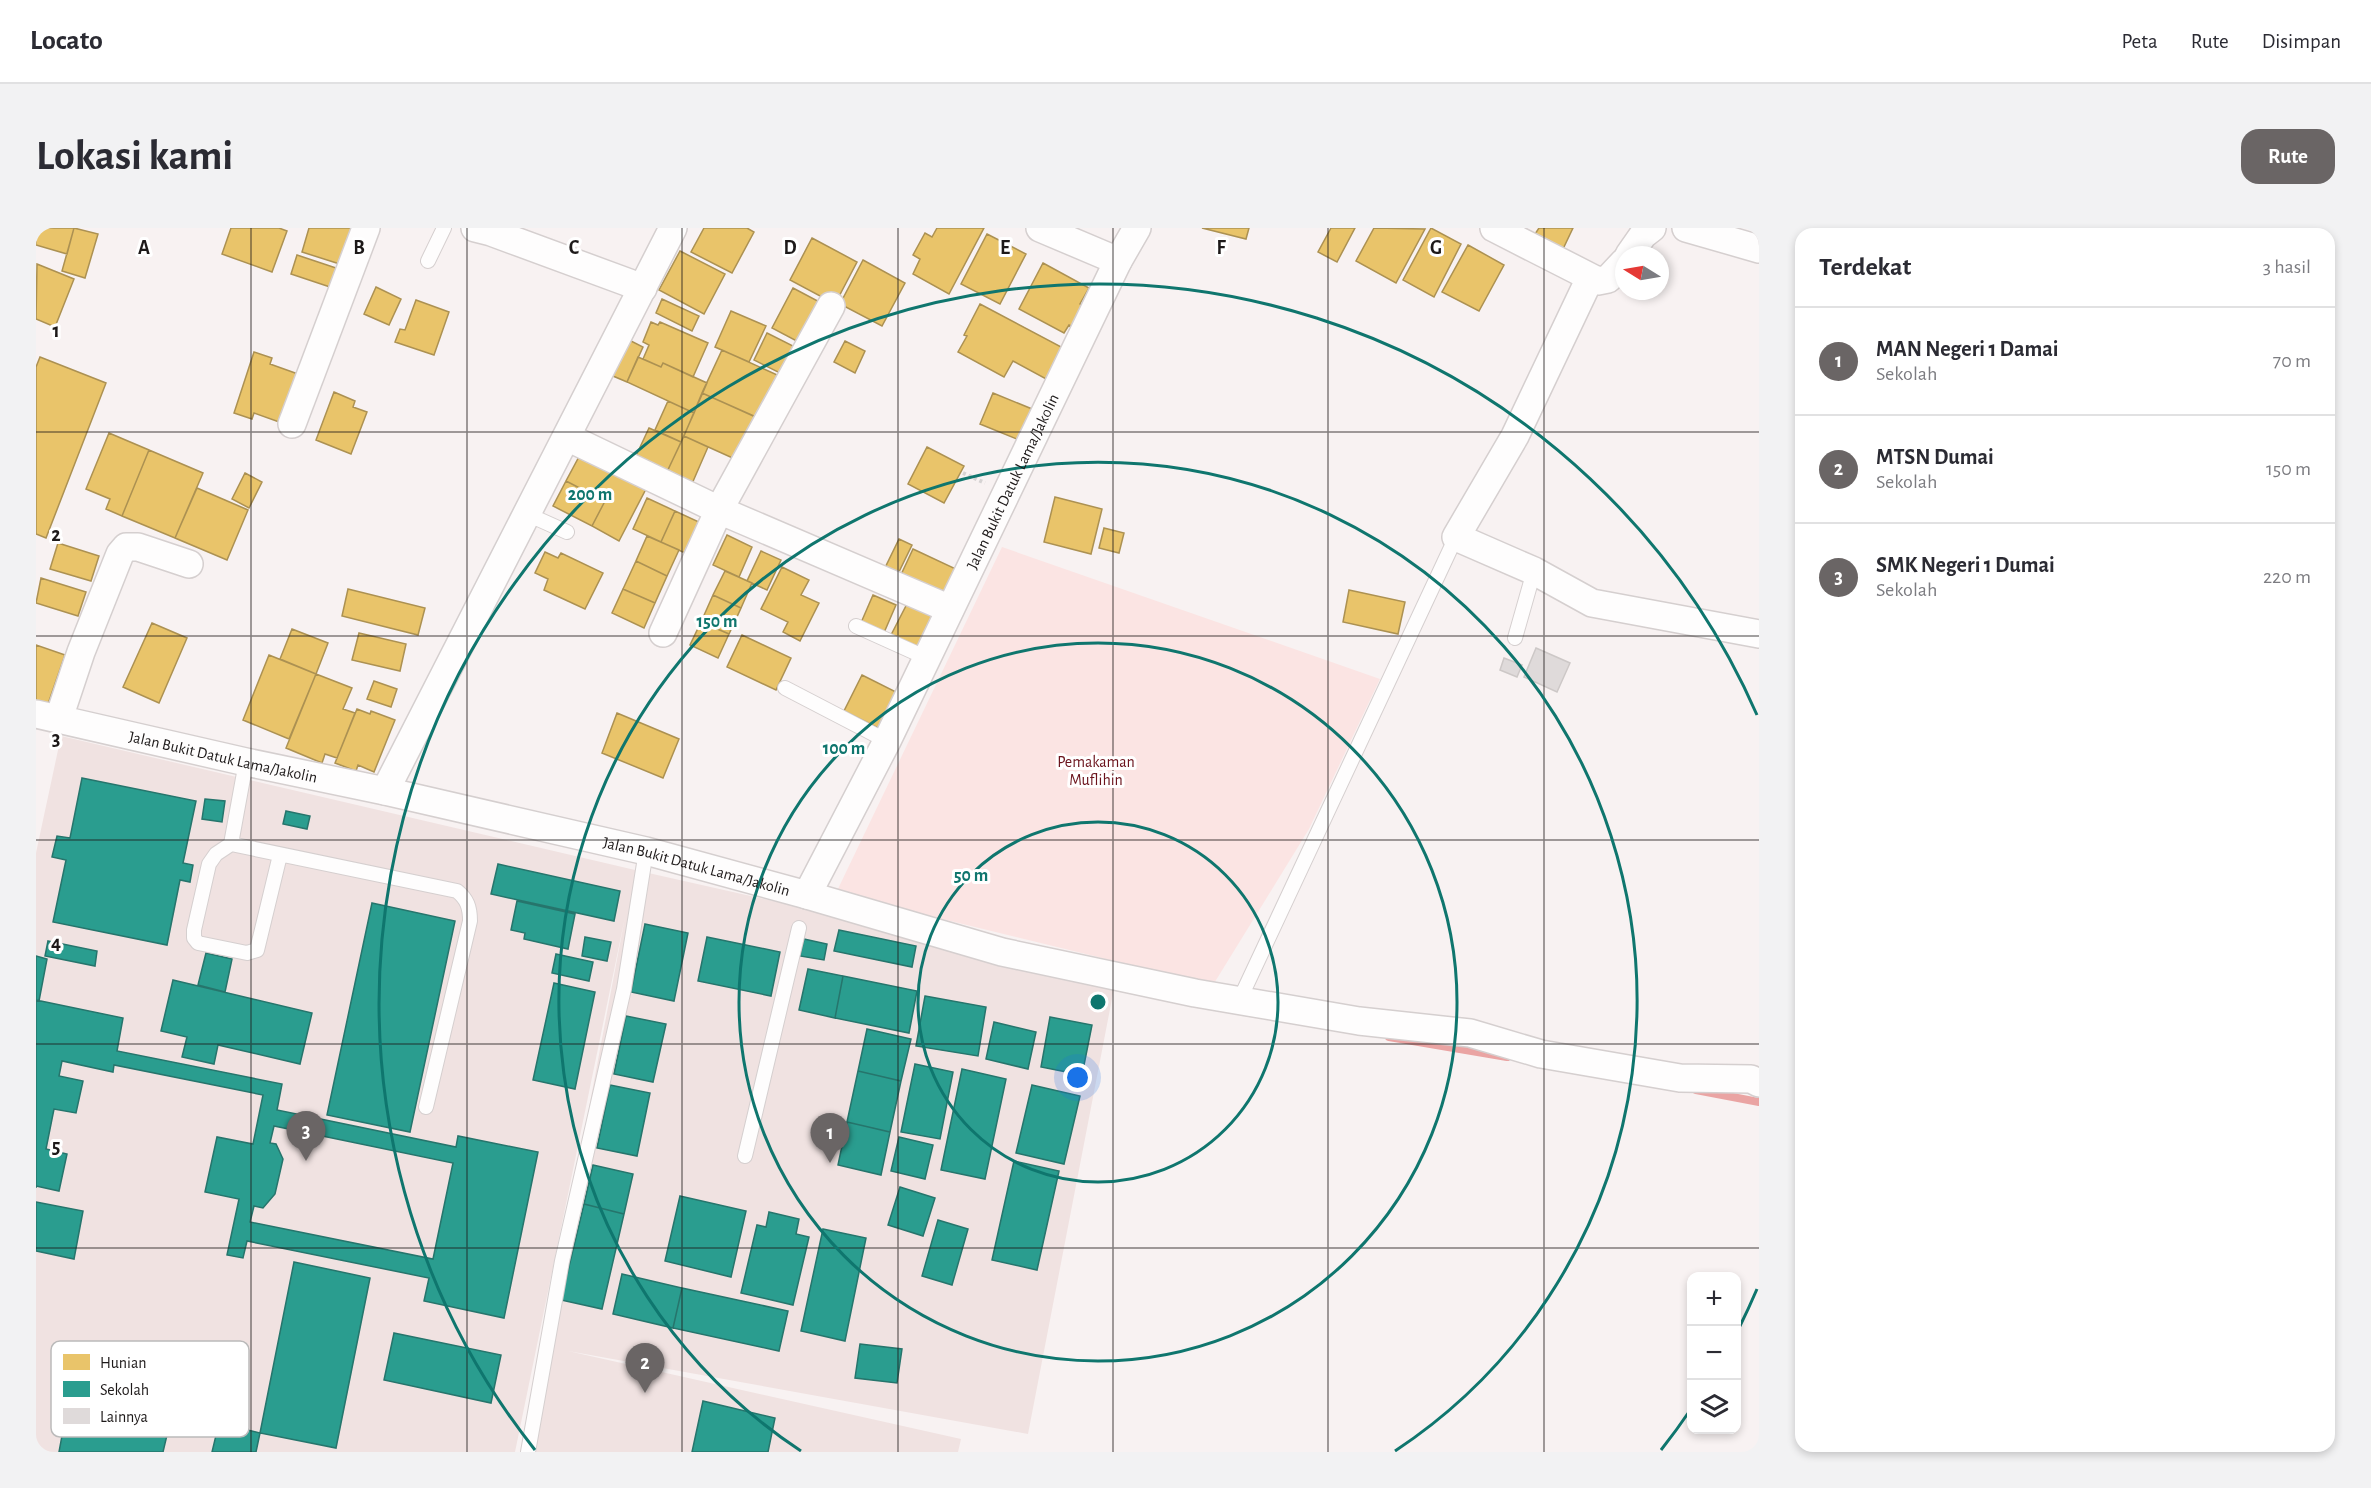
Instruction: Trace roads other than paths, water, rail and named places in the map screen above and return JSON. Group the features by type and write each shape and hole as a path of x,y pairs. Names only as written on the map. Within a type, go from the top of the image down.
{"street":[{"path":"292,424 366,228"},
{"path":"475,228 643,288"},
{"path":"386,791 673,228"},
{"path":"1040,228 1118,261"},
{"name":"Jalan Bukit Datuk Lama/Jakolin","path":"47,716 246,762 386,791 646,852 806,900 887,741 1118,261 1137,228"},
{"path":"1494,228 1598,281 1608,279 1615,272"},
{"path":"1635,246 1643,235 1652,228"},
{"path":"1686,228 1759,249"},
{"path":"1590,278 1515,436 1456,537 1534,570 1593,603 1759,634"},
{"path":"663,633 719,510 831,306"},
{"path":"567,437 719,510 950,609"},
{"path":"47,716 81,652 120,554 126,548 138,547 189,564"},
{"path":"806,900 1002,952 1239,1000 1359,1021 1470,1033 1541,1054 1680,1078 1756,1076"}],"lane":[{"path":"428,261 444,228"},
{"path":"527,514 567,532"},
{"path":"1239,1000 1456,537"},
{"path":"1515,638 1534,570"},
{"path":"856,626 927,658"},
{"path":"785,688 887,741"},
{"path":"246,762 231,844 216,854 209,864 194,930 194,938 198,943 247,953 257,950 280,855"},
{"path":"231,844 457,891 468,903 470,921 426,1107"},
{"path":"528,1452 562,1261 624,989 646,852"},
{"path":"745,1155 799,928"}],"waterway":[{"path":"1389,1037 1507,1057"},
{"path":"1696,1090 1759,1102"}],"place":[{"name":"SMK Negeri 1 Dumai","path":"306,1161"},
{"name":"MAN Negeri 1 Damai","path":"830,1163"},
{"name":"MTSN Dumai","path":"645,1393"}],"park label":[{"name":"Pemakaman Muflihin","path":"1096,770"}]}
